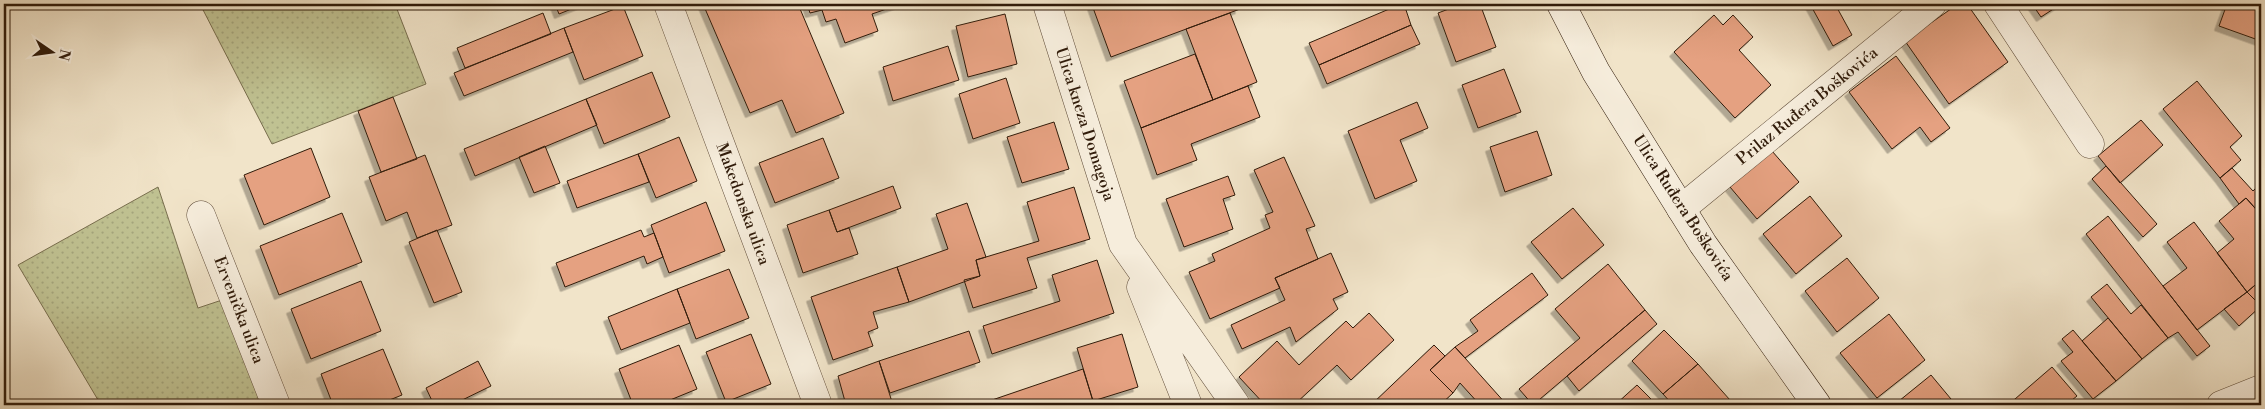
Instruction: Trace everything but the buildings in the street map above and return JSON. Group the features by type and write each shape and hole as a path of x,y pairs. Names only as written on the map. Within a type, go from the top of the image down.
{"street":[{"name":"Makedonska ulica","path":"668,4 818,405"},
{"name":"Ulica kneza Domagoja","path":"1047,4 1124,244 1188,405"},
{"name":"Ulica Ruđera Boškovića","path":"1561,4 1596,72 1703,244 1817,405"},
{"name":"Prilaz Ruđera Boškovića","path":"1681,209 1932,4"},
{"path":"1998,4 2090,144"},
{"name":"Ervenička ulica","path":"201,215 276,405"},
{"name":"Ulica kneza Domagoja","path":"1124,244 1236,405"},
{"path":"2221,405 2261,389"}],"green space":[{"path":"200,4 395,4 426,84 272,144"},
{"path":"158,187 198,308 222,300 262,405 101,405 18,265"}]}
